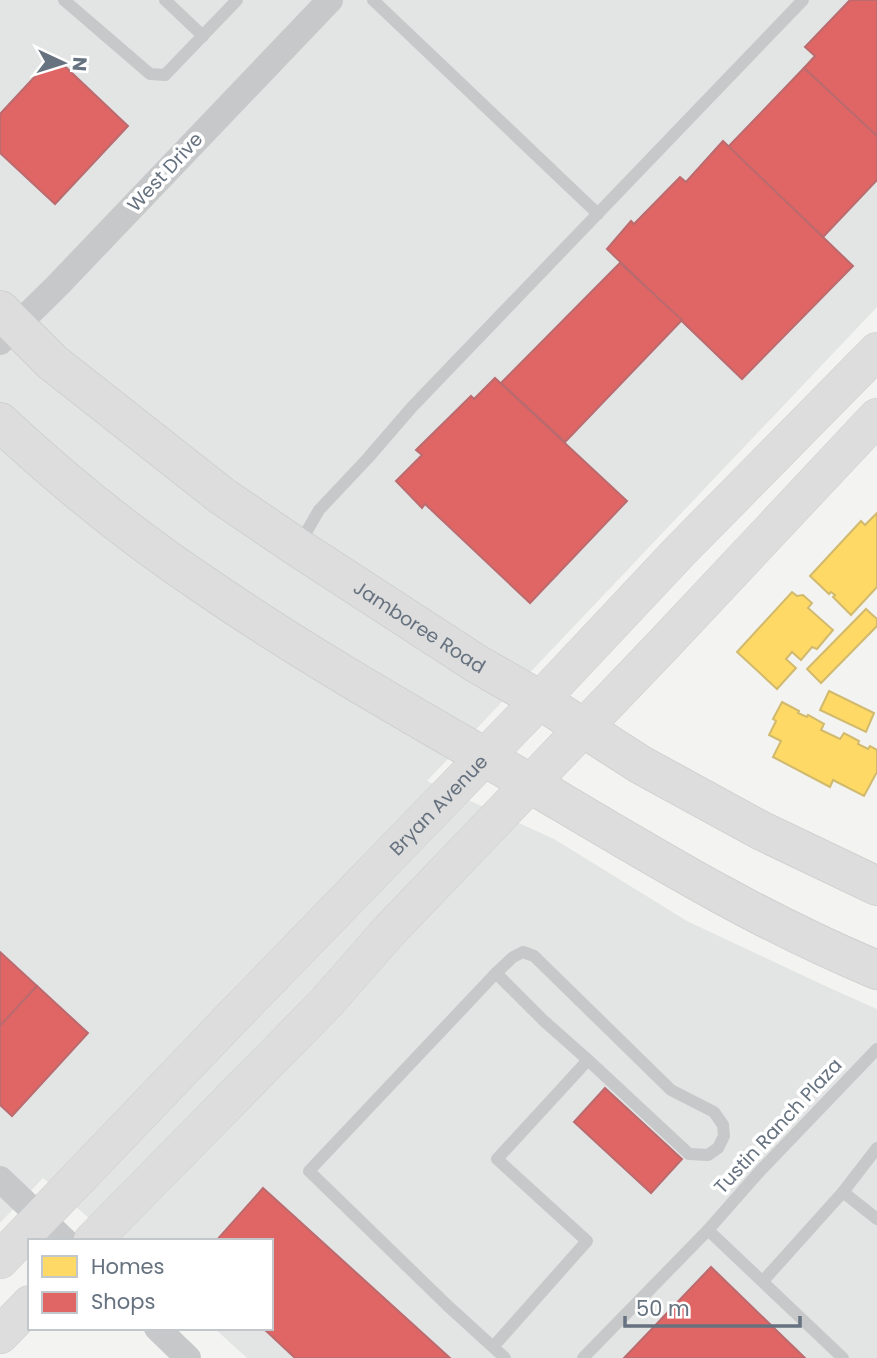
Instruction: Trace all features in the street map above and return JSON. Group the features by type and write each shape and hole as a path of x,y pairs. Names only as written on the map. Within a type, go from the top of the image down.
{"main road":[{"name":"Jamboree Road","path":"5,326 222,496 477,664 540,700 641,765 748,823 877,886"},
{"name":"Bryan Avenue","path":"36,1239 53,1229 232,1018 540,700 680,551 877,351"},
{"path":"94,1239 326,1003 388,932 877,416"},
{"path":"0,422 123,525 205,586 293,644 712,891 834,952 877,970"},
{"name":"Bryan Avenue","path":"0,1260 28,1244"},
{"path":"0,1335 28,1306"}],"street":[{"name":"West Drive","path":"5,326 51,292 330,0"},
{"path":"0,1179 53,1229"},
{"path":"159,1330 188,1358"}],"lane":[{"path":"64,0 150,74 165,75 237,0"},
{"path":"165,0 203,36"},
{"path":"373,0 597,214"},
{"path":"297,547 319,510 410,410 803,0"},
{"path":"496,973 544,1021 689,1154 708,1155 718,1148 724,1136 723,1125 714,1112 671,1090 534,956 523,952 513,957 496,973 309,1171 505,1358"},
{"name":"Tustin Ranch Plaza","path":"583,1358 708,1230 760,1171 877,1049"},
{"path":"493,1347 587,1241 497,1159 588,1060"},
{"path":"763,1281 843,1192 877,1148"},
{"path":"843,1192 877,1219"},
{"path":"708,1230 843,1358"}],"shaded area":[{"path":"0,0 877,0 877,307 427,781 554,839 687,921 877,1009 877,1358 247,1358 216,1330 273,1330 273,1239 113,1239 43,1178 0,1223"}],"building: Homes":[{"path":"877,513 877,587 851,615 833,597 835,595 831,592 829,594 810,576 861,521 865,525"},
{"path":"792,592 797,596 803,595 812,603 808,608 833,630 817,649 812,647 801,660 792,652 786,659 796,668 777,689 737,652"},
{"path":"866,609 877,619 877,626 821,683 807,669"},
{"path":"829,691 874,713 866,732 820,710"},
{"path":"782,702 799,711 798,713 824,724 821,730 840,739 844,733 859,741 858,744 877,750 877,772 864,796 833,780 830,787 773,757 781,741 769,735 776,721 773,719"}],"building: Shops":[{"path":"850,0 877,0 877,136 804,68 815,56 805,47"},
{"path":"54,56 128,126 55,204 0,153 0,114"},
{"path":"804,68 877,136 877,180 823,237 728,147"},
{"path":"723,141 853,266 742,379 607,249 631,221 634,224 680,177 686,182"},
{"path":"620,263 682,320 565,442 501,383"},
{"path":"495,378 627,501 530,603 425,504 422,508 396,481 422,455 416,450 471,396 474,399"},
{"path":"0,952 37,986 0,1026"},
{"path":"37,986 88,1033 12,1116 0,1105 0,1026"},
{"path":"605,1088 682,1159 651,1193 574,1122"},
{"path":"263,1188 450,1358 295,1358 265,1330 273,1330 273,1239 218,1239"},
{"path":"711,1267 805,1358 624,1358"}]}
